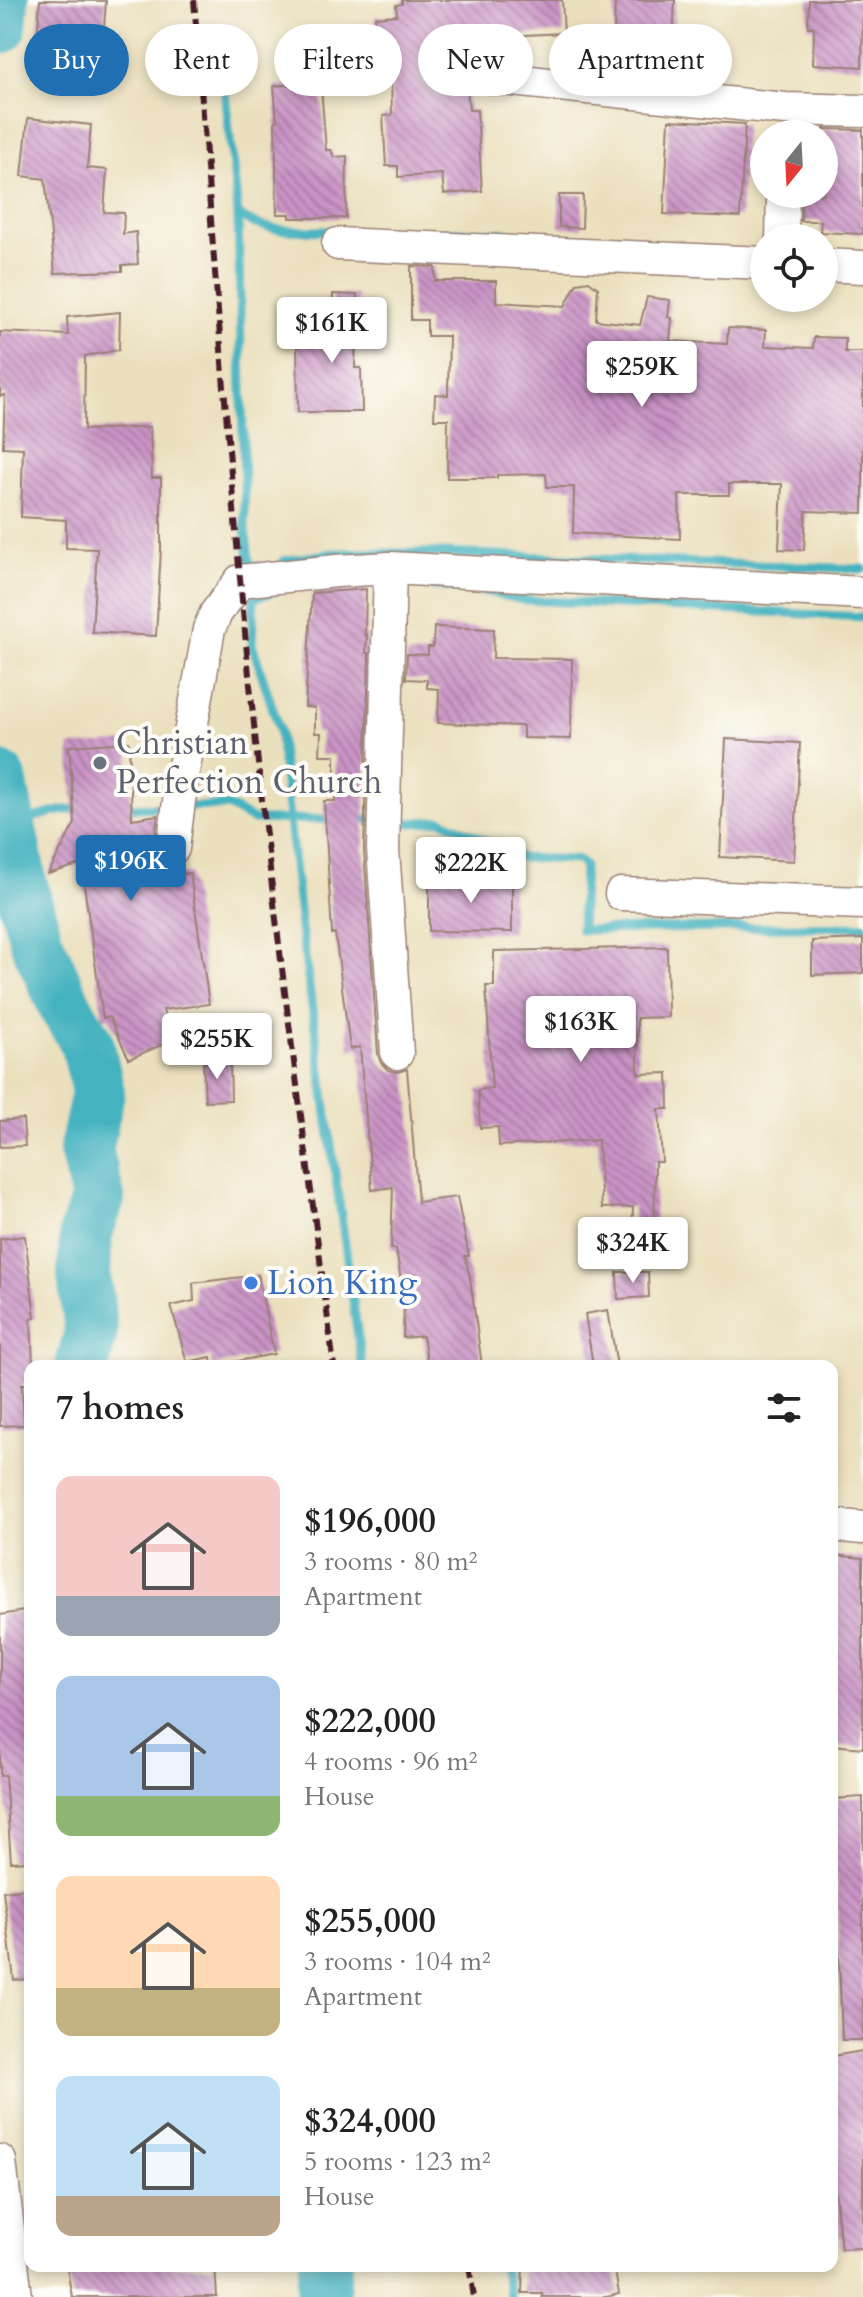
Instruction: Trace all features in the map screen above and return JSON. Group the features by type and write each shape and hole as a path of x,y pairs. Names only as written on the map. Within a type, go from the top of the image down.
{"street":[{"path":"533,84 777,120"},
{"path":"792,120 863,111"},
{"path":"338,244 750,262"},
{"path":"838,266 863,267"},
{"path":"173,848 182,778 209,629 216,613 240,581 390,568 863,593"},
{"path":"390,568 383,849 397,1053"},
{"path":"621,894 863,903"},
{"path":"838,1526 863,1528"},
{"path":"0,2162 16,2297"}],"building":[{"path":"40,0 106,1 104,24 38,24"},
{"path":"402,0 562,0 563,24 549,24 549,34 533,35 533,24 418,24 418,96 468,96 469,110 477,110 482,191 444,194 442,174 398,177 398,166 386,166 383,116 392,115 391,96 402,96 402,24 376,24 375,17 397,15 396,5 402,4"},
{"path":"615,0 675,0 674,24 614,24"},
{"path":"809,0 863,0 862,67 813,64 814,27 808,27"},
{"path":"275,96 322,96 326,150 331,150 334,157 347,156 346,218 290,218 290,214 277,214"},
{"path":"28,118 91,125 87,168 107,170 104,212 124,213 123,234 136,232 138,264 122,265 122,271 55,273 45,179 22,176"},
{"path":"669,120 745,124 740,217 664,214"},
{"path":"838,129 863,130 863,234 838,233 838,224 801,221 801,208 838,208"},
{"path":"559,195 583,195 582,228 559,227"},
{"path":"411,266 435,267 435,281 496,281 496,302 565,306 577,283 589,281 598,288 596,320 640,325 647,297 670,300 670,341 727,344 728,328 766,330 765,346 813,348 814,337 845,338 845,352 863,352 863,513 806,511 804,550 779,549 782,484 729,484 729,495 679,495 680,539 573,533 574,487 547,487 546,474 447,478 448,419 434,419 435,394 448,395 449,336 427,336 427,320 411,320"},
{"path":"333,294 357,295 355,368 361,368 362,412 298,412 297,343 331,343"},
{"path":"120,312 119,350 85,356 84,430 150,427 152,478 161,478 156,636 92,632 97,549 66,548 66,520 21,517 23,448 3,447 5,395 0,396 0,332 68,335 67,317"},
{"path":"366,589 365,635 366,653 369,653 364,850 378,1054 388,1070 398,1072 407,1069 418,1202 457,1197 469,1256 465,1256 481,1360 427,1360 423,1336 403,1338 404,1299 396,1249 391,1249 393,1187 372,1190 360,1047 350,1049 335,933 332,934 324,801 335,801 335,755 320,755 321,733 315,733 315,708 305,707 312,593"},
{"path":"434,627 494,629 493,658 572,659 571,739 523,738 523,726 438,723 439,689 427,688 427,680 406,679 407,654 428,655 428,647 433,647"},
{"path":"726,739 800,743 794,861 720,857"},
{"path":"129,742 132,819 158,815 154,846 156,856 161,863 169,866 171,876 190,873 209,1004 163,1010 171,1041 129,1059 109,1017 103,1018 81,864 48,874 75,823 69,746"},
{"path":"429,879 512,879 512,932 429,931"},
{"path":"863,939 863,973 812,975 812,941"},
{"path":"667,947 668,1017 637,1018 638,1074 668,1073 669,1109 659,1109 662,1162 655,1162 654,1257 632,1256 633,1207 602,1208 598,1140 499,1146 498,1127 480,1128 478,1090 492,1088 486,986 494,986 494,951"},
{"path":"230,1059 231,1100 205,1101 203,1063"},
{"path":"23,1119 25,1146 0,1147 0,1121"},
{"path":"25,1236 35,1318 31,1319 33,1360 24,1360 24,1425 0,1426 0,1239"},
{"path":"617,1272 648,1272 649,1297 618,1299"},
{"path":"258,1275 274,1354 243,1360 211,1360 211,1357 186,1360 171,1306 194,1301 193,1283"},
{"path":"608,1310 616,1360 592,1360 585,1314"},
{"path":"838,1556 863,1558 863,1748 838,1746"},
{"path":"24,1611 24,1861 11,1862 5,1775 0,1776 0,1615"},
{"path":"863,1797 863,2040 842,2040 838,1799"},
{"path":"24,1889 24,1979 14,1980 3,1891"},
{"path":"863,2051 863,2248 841,2249 838,2220 838,2055"},
{"path":"68,2272 215,2272 217,2297 72,2297"},
{"path":"523,2272 615,2272 619,2294 606,2297 542,2297 542,2293 522,2293"}],"waterway":[{"path":"0,27 2,0"},
{"path":"225,96 238,214 245,526 250,567 257,566"},
{"path":"238,214 248,221 273,228 339,231"},
{"path":"430,232 506,233"},
{"path":"283,561 334,553 443,553 863,569"},
{"path":"424,585 479,590 524,600 863,617"},
{"path":"275,591 254,598 252,644 279,728 301,928 361,1360"},
{"path":"0,779 22,891 37,943 67,1010 87,1042 98,1092 86,1150 98,1198 86,1233 84,1275 91,1331 84,1360"},
{"path":"121,808 228,806 253,820 334,819"},
{"path":"7,824 64,810 86,809"},
{"path":"353,818 412,823 442,820 522,858 578,860 584,865 581,930 863,926"},
{"path":"323,2297 325,2272"},
{"path":"504,2272 510,2297"}],"railway":[{"path":"194,0 253,715 281,960 333,1360"},
{"path":"470,2272 474,2297"}],"place":[{"name":"Christian Perfection Church","path":"100,763"},
{"name":"Lion King","path":"251,1283"}]}
